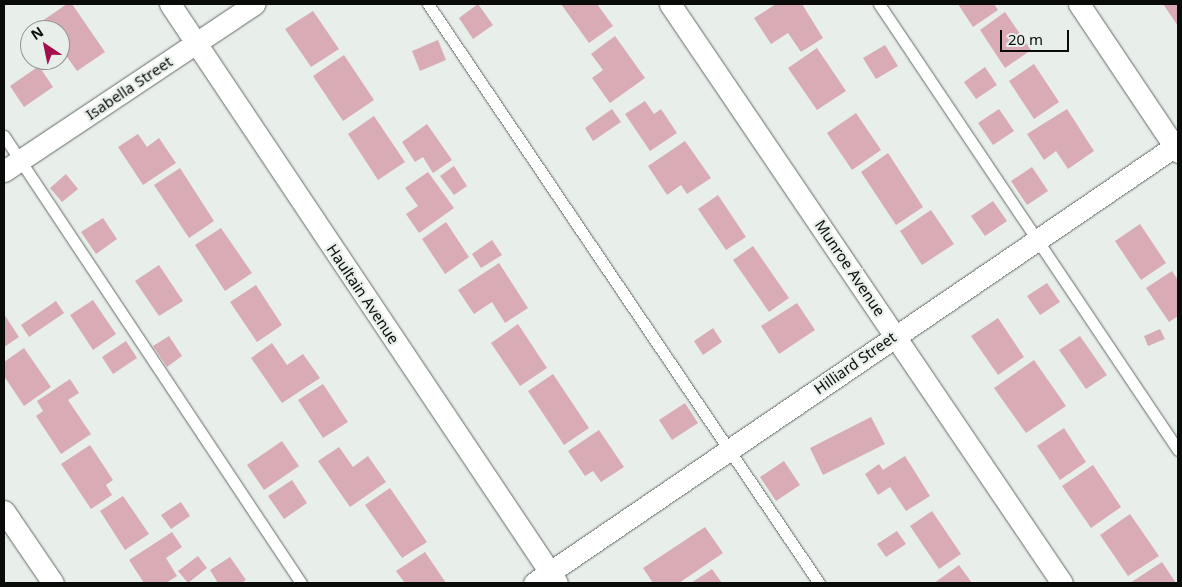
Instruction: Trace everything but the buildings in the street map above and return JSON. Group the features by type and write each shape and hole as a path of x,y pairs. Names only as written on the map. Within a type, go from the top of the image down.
{"street":[{"name":"Haultain Avenue","path":"170,4 547,580"},
{"name":"Isabella Street","path":"12,166 254,4"},
{"name":"Munroe Avenue","path":"670,4 896,335 1062,583"},
{"path":"1079,4 1177,147"},
{"name":"Hilliard Street","path":"547,580 1037,236 1177,147"},
{"path":"4,511 53,583"}],"lane":[{"path":"428,4 819,583"},
{"path":"879,4 1037,236 1178,450"},
{"path":"4,136 12,166 301,583"}]}
